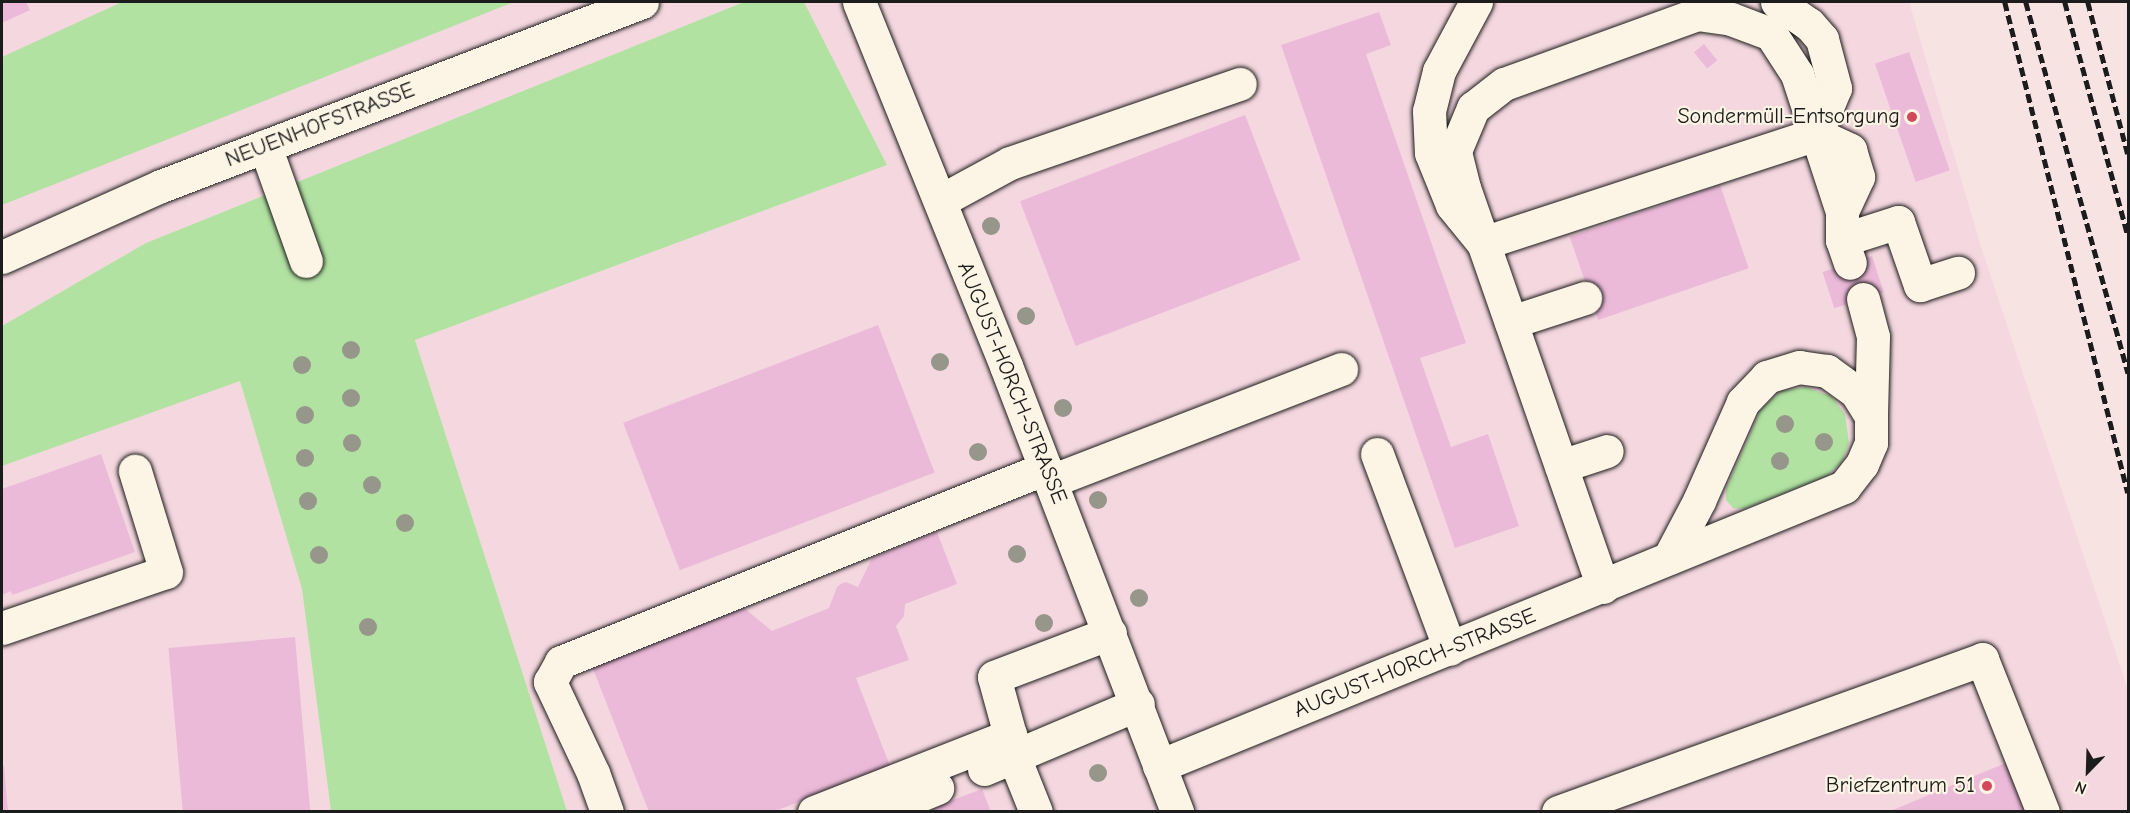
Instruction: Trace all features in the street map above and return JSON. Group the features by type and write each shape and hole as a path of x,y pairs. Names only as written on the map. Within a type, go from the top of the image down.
{"street":[{"name":"NEUENHOFSTRASSE","path":"2,257 161,186 642,2"},
{"name":"AUGUST-HORCH-STRASSE","path":"859,2 1048,475 1178,812"},
{"path":"1476,2 1439,71 1429,111 1431,153 1452,206 1484,243"},
{"path":"1777,2 1809,24 1822,39 1835,88 1816,134"},
{"path":"1603,587 1464,188 1455,151 1473,108 1504,84 1697,14 1731,19 1771,34 1797,74 1816,134"},
{"path":"940,201 1010,163 1240,84"},
{"path":"1484,243 1816,134 1850,150 1858,177 1845,238 1898,222 1920,285 1958,273"},
{"path":"266,146 306,261"},
{"path":"1511,322 1585,298"},
{"name":"AUGUST-HORCH-STRASSE","path":"1160,766 1603,587 1844,486 1862,464 1871,443 1873,337 1863,299"},
{"path":"1669,558 1699,501 1743,402 1767,377 1799,367 1827,371 1856,392 1871,416"},
{"path":"607,812 592,773 550,682 561,662 1048,475 1341,369"},
{"path":"1561,466 1607,451"},
{"path":"1377,454 1450,648"},
{"path":"2,628 166,572 135,471"},
{"path":"814,812 1010,735 994,677 1110,633"},
{"path":"1558,812 1982,659 2043,812"},
{"path":"878,812 1138,705"},
{"path":"1014,757 1036,812"}],"shaded area":[{"path":"2,2 744,2 146,243 2,326"},
{"path":"804,2 1909,2 1981,247 2128,690 2128,811 567,811 415,340 887,165"},
{"path":"240,380 302,589 331,811 2,811 2,466"}],"green space":[{"path":"122,2 514,2 2,205 2,57"},
{"path":"744,2 804,2 887,165 415,340 567,811 331,811 302,589 240,381 2,466 2,326 146,243"},
{"path":"1805,387 1831,396 1845,414 1849,443 1842,462 1827,476 1744,509 1733,508 1726,500 1726,489 1761,409 1781,391"}],"building":[{"path":"2,2 26,2 30,10 2,23"},
{"path":"1379,12 1391,45 1366,54 1466,343 1420,358 1451,447 1488,434 1519,526 1455,548 1281,45"},
{"path":"1704,44 1717,60 1707,69 1694,52"},
{"name":"Sondermüll-Entsorgung","path":"1909,52 1950,170 1916,182 1875,64"},
{"path":"1245,115 1301,260 1076,346 1020,201"},
{"path":"1720,185 1749,268 1598,320 1570,237"},
{"path":"1872,256 1884,292 1834,308 1823,272"},
{"path":"878,325 935,473 680,570 623,423"},
{"path":"101,454 135,552 12,595 11,591 2,595 2,489"},
{"path":"937,532 957,584 905,604 904,616 896,626 909,660 856,678 890,766 773,812 649,812 590,661 738,603 772,631 829,608 837,587 841,584 846,582 858,587 872,558"},
{"path":"295,637 310,812 183,812 168,648"},
{"name":"Briefzentrum 51","path":"2013,760 2033,812 1888,812"},
{"path":"2,766 4,766 8,812 2,812"},
{"path":"982,789 991,812 924,812 924,811"}],"railway":[{"path":"2005,2 2128,493"},
{"path":"2026,2 2128,373"},
{"path":"2065,2 2128,235"},
{"path":"2088,2 2128,154"}],"place":[{"name":"Sondermüll-Entsorgung","path":"1912,117"},
{"name":"Briefzentrum 51","path":"1987,786"}]}
